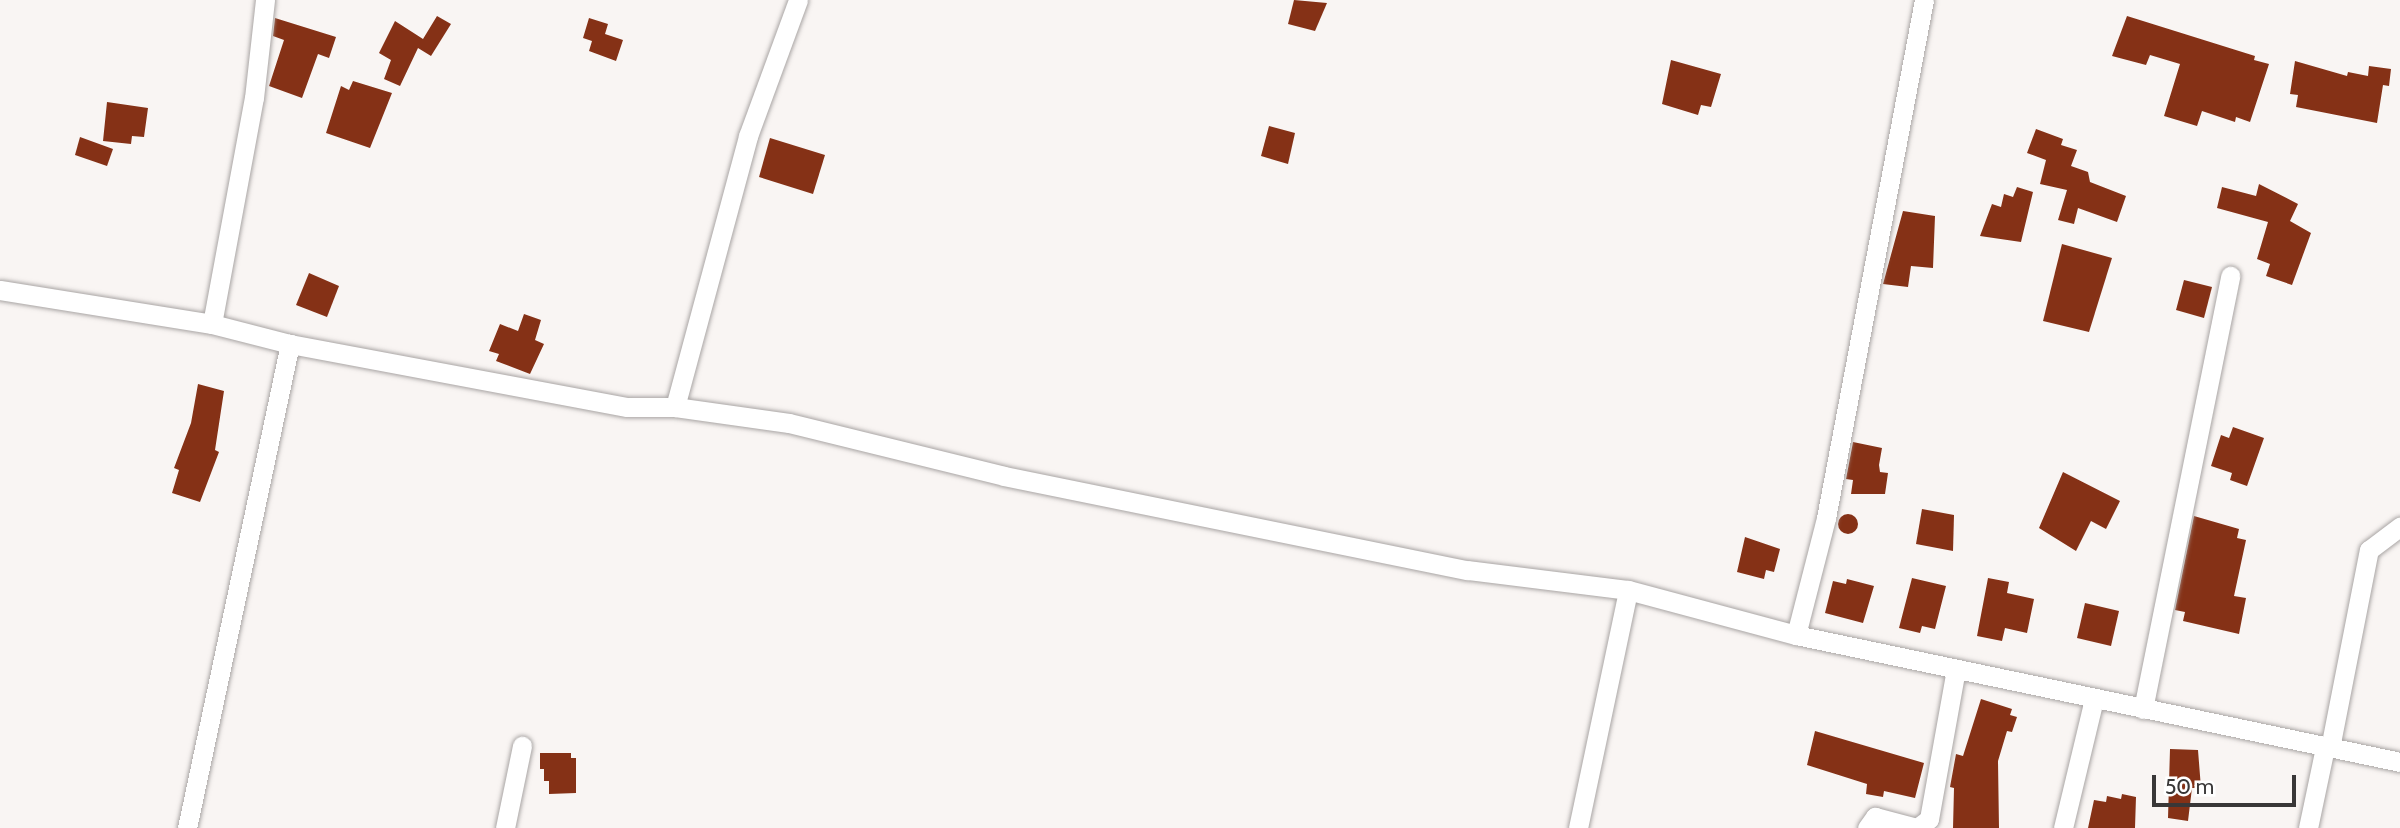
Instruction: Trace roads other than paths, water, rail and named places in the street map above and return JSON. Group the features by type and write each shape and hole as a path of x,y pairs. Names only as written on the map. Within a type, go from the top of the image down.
{"street":[{"path":"212,324 254,98 264,0"},
{"path":"675,407 748,136 798,0"},
{"path":"1796,635 1826,518 1924,0"},
{"path":"2143,709 2230,276"},
{"path":"0,290 212,324 290,344 627,407 675,407 789,423 1004,476 1454,568 1628,590 1796,635 2400,762"},
{"path":"187,828 290,344"},
{"path":"2308,828 2328,747 2369,550 2400,527"},
{"path":"1578,828 1628,590"},
{"path":"1867,828 1875,817 1917,828 1928,819 1956,669"},
{"path":"2063,828 2094,699"},
{"path":"505,828 522,746"}]}
